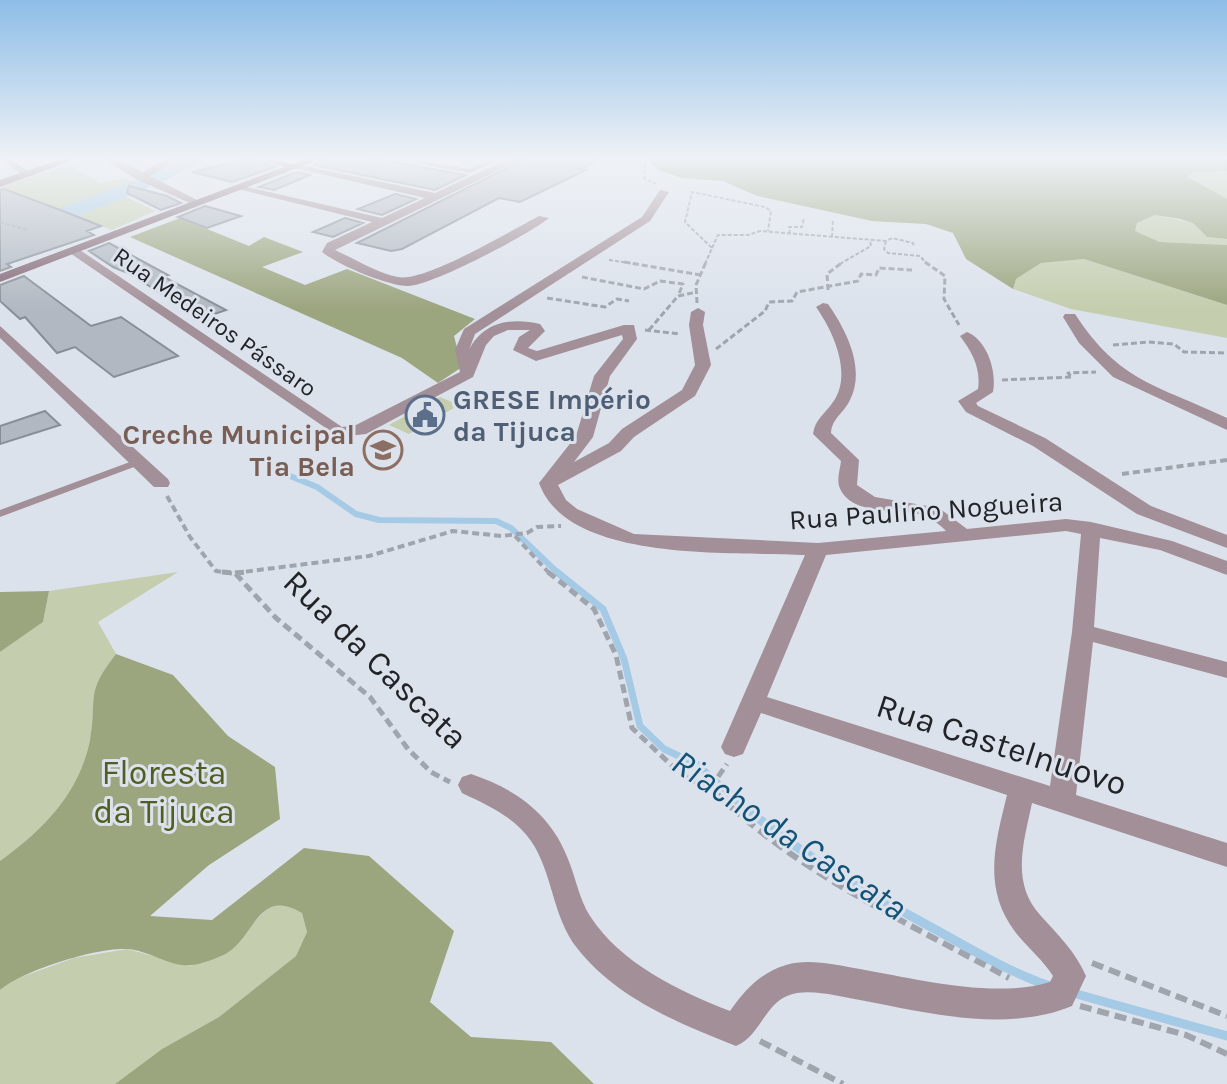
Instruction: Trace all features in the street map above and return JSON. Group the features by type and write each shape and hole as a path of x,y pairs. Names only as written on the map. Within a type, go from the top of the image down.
{"main road":[{"path":"0,278 183,209"}],"street":[{"path":"328,209 382,221"},
{"path":"410,209 331,246 331,254 395,281 412,282 448,268 543,218"},
{"path":"468,374 462,350 469,332 646,219 653,209"},
{"name":"Rua Medeiros Pássaro","path":"73,251 332,430 360,430 468,374"},
{"path":"823,307 849,367 850,380 839,404 823,423 822,434 850,460 848,485 852,492 864,502 916,506 936,513 962,534"},
{"path":"548,483 615,447 628,433 689,393 697,382 703,357 698,336 698,312"},
{"path":"1070,317 1090,345 1133,385 1227,425"},
{"path":"468,374 483,338 500,329 524,325 535,327 538,331 520,345 523,353 536,356 619,328 629,328 630,339 602,376 584,437 548,483"},
{"path":"0,330 161,483"},
{"path":"967,336 977,349 987,381 985,392 969,398 968,406 1039,442 1144,510 1227,542"},
{"name":"Rua Paulino Nogueira","path":"548,483 550,494 560,506 608,533 632,540 818,549 1033,526 1091,528 1165,545 1227,568"},
{"path":"1062,800 1083,632 1091,528"},
{"path":"734,747 756,702 818,549"},
{"path":"1083,632 1227,670"},
{"name":"Rua Castelnuovo","path":"756,702 1227,855"},
{"name":"Rua da Cascata","path":"471,785 515,808 541,834 566,899 586,936 618,970 666,1000 736,1030"},
{"path":"736,1030 775,985 791,979 839,981 972,1001 1061,993 1070,976 1055,950 1026,923 1010,902 1006,891 1009,848 1022,789"}],"lane":[{"path":"0,514 138,462"}],"path":[{"path":"688,209 685,222 712,248"},
{"path":"767,209 771,211 768,231"},
{"path":"790,234 789,227 802,227 804,218"},
{"path":"832,237 830,227 833,220"},
{"path":"0,222 28,230"},
{"path":"698,312 697,292 701,275 718,235 768,231 886,241 896,238 914,247"},
{"path":"823,307 828,288 827,274 864,247 871,246 870,239"},
{"path":"886,241 884,249 888,253 920,256 945,276 946,304 967,336"},
{"path":"587,256 701,275"},
{"path":"703,357 762,313 769,302 792,301 797,292 828,288 844,280 858,281 861,274 876,275 879,268 912,270"},
{"path":"560,273 644,289 660,281 683,284 678,296 649,330"},
{"path":"678,296 697,292"},
{"path":"525,294 605,307 617,299 629,301"},
{"path":"629,328 698,336"},
{"path":"1090,345 1148,342 1174,344 1184,352 1227,353"},
{"path":"987,381 1116,372"},
{"path":"1096,477 1227,460"},
{"name":"Rua da Cascata","path":"161,483 178,519 216,571 235,573 276,618 370,697 408,749 431,772 449,782 471,785"},
{"path":"235,573 369,556 453,531 515,536 537,527 566,527"},
{"path":"515,536 547,571 594,609 605,626 616,655 632,728 683,776 712,785 749,825 861,898 1017,982"},
{"path":"712,785 723,773"},
{"path":"1055,950 1227,1016"},
{"path":"1061,993 1186,1035 1227,1054"},
{"path":"736,1030 843,1084"}],"green space":[{"path":"56,209 155,211 112,230"},
{"path":"815,209 1227,209 1227,239 1207,237 1193,223 1155,215 1137,223 1135,231 1160,242 1227,245 1227,305 1084,259 1041,263 1016,279 1013,289 966,259 953,233 926,224 872,221"},
{"path":"1155,215 1193,223 1207,237 1227,239 1227,245 1160,242 1135,231 1137,223"},
{"path":"180,218 249,246 264,237 303,252 262,267 305,285 347,269 475,319 454,336 462,367 438,383 402,358 130,237"},
{"path":"1084,259 1227,305 1227,338 1071,309 1013,289 1016,279 1041,263"},
{"name":"GRESE Império da Tijuca","path":"440,397 459,405 409,434 389,425"},
{"path":"178,572 98,622 116,654 96,688 85,759 57,809 31,837 0,861 0,652 43,622 49,591"},
{"path":"49,591 43,622 0,652 0,592"},
{"name":"Floresta da Tijuca","path":"116,654 173,675 228,736 275,767 280,819 209,865 150,916 212,920 304,848 369,856 454,931 430,1002 471,1037 551,1042 594,1084 115,1084 162,1049 219,1017 296,956 307,932 302,913 287,907 267,909 237,945 205,962 184,965 135,950 114,949 42,968 0,990 0,861 31,837 68,794 85,759 96,688"},
{"path":"286,904 302,913 307,932 296,956 219,1017 162,1049 115,1084 0,1084 0,990 10,981 74,958 127,949 190,966 228,952 268,907"}],"building":[{"path":"0,209 55,209 101,226 87,231 94,235 7,264 11,267 0,271"},
{"path":"199,209 214,209 241,216 207,228 178,217"},
{"path":"359,209 396,209 382,215"},
{"path":"426,209 479,209 402,249 391,251 357,243"},
{"path":"345,218 363,223 333,237 313,232"},
{"path":"109,243 226,310 206,317 166,297 146,284 148,281 113,267 89,251"},
{"path":"24,276 91,326 121,317 178,356 114,377 75,347 57,353 25,317 20,319 0,301 0,285"},
{"path":"45,411 60,425 0,444 0,426"}],"waterway":[{"path":"26,228 77,209"},
{"name":"Riacho da Cascata","path":"278,471 317,487 356,514 379,520 496,521 511,528 559,574"},
{"name":"Riacho da Cascata","path":"557,572 603,609 624,659 640,726 664,749 698,765 733,797"},
{"name":"Riacho da Cascata","path":"731,795 779,835 858,886 994,962 1050,986"},
{"name":"Riacho da Cascata","path":"1073,993 1227,1036"}],"place":[{"name":"GRESE Império da Tijuca","path":"425,415"},
{"name":"Creche Municipal Tia Bela","path":"383,450"}]}
